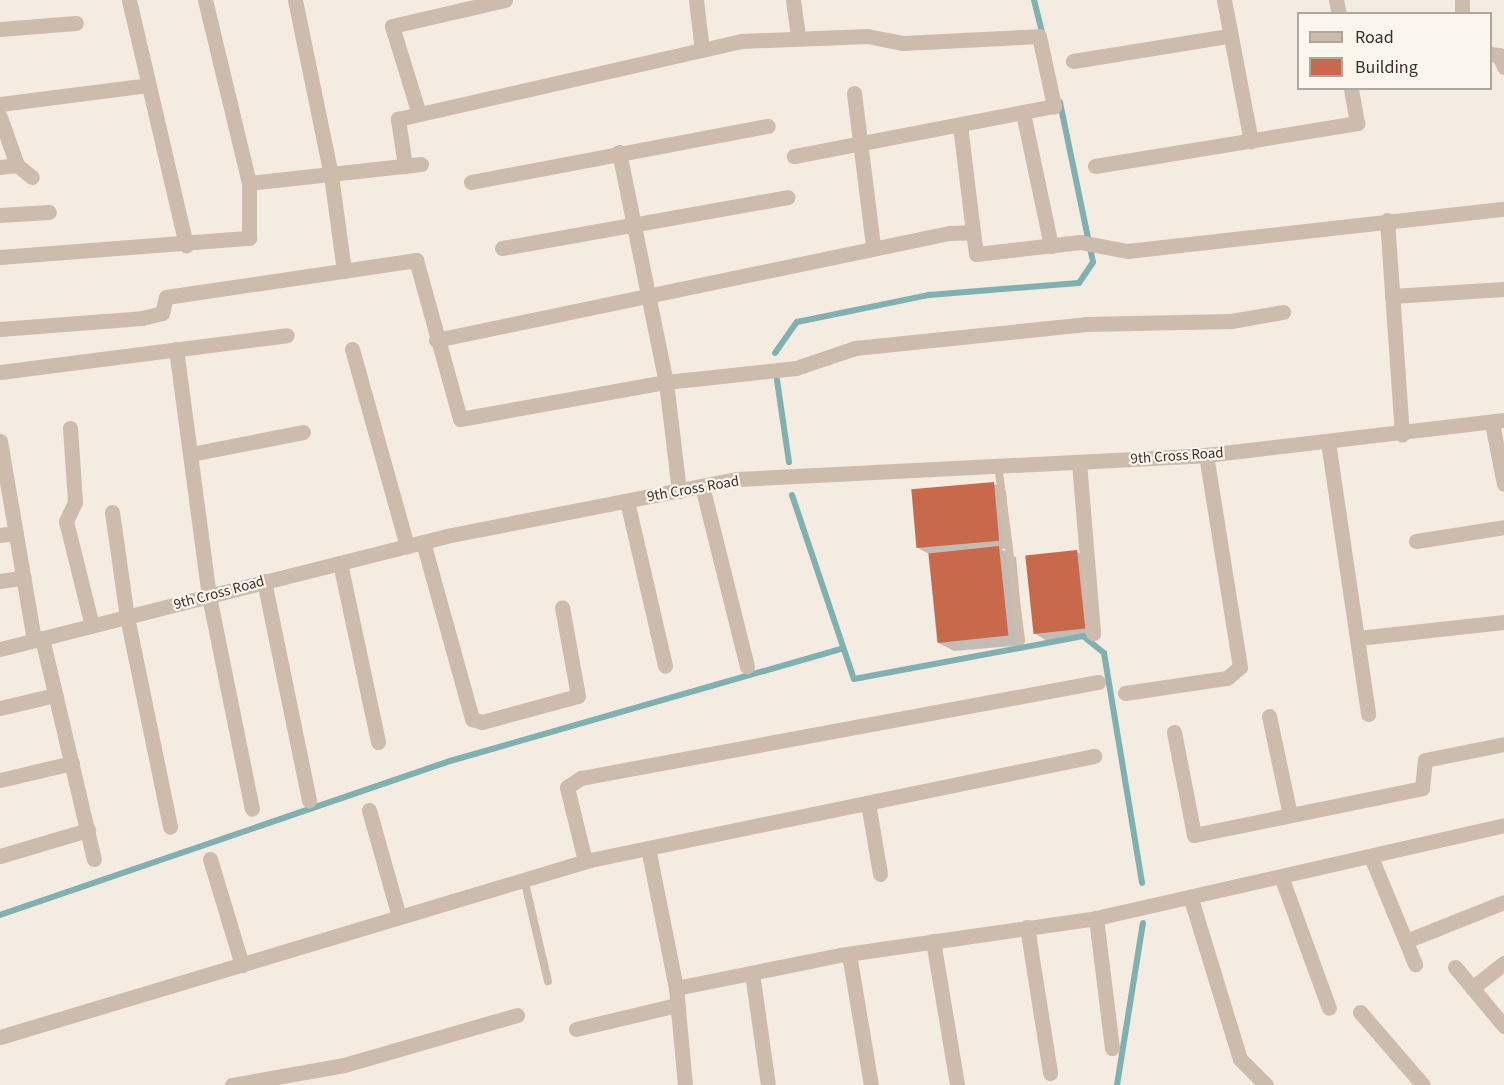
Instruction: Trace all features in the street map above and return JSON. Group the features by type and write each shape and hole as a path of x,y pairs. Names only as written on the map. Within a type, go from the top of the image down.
{"street":[{"path":"129,0 186,245"},
{"path":"0,257 186,245 249,238 249,183 205,0"},
{"path":"295,0 331,175 344,271"},
{"path":"419,114 392,26 505,0"},
{"path":"696,0 702,50"},
{"path":"793,0 798,36"},
{"path":"1224,0 1227,36 1251,141"},
{"path":"0,29 76,22"},
{"path":"249,183 413,165 398,119 702,50 798,36 867,36 903,43 1039,36 1054,106 794,156"},
{"path":"1073,61 1227,36"},
{"path":"1492,54 1498,55 1504,67"},
{"path":"0,104 148,86"},
{"path":"1095,166 1357,123 1351,90"},
{"path":"854,93 873,246"},
{"path":"1023,113 1051,246"},
{"path":"0,117 17,165 32,177"},
{"path":"960,125 976,254 1080,242 1127,252 1387,220 1504,209"},
{"path":"471,182 620,152 768,126"},
{"path":"620,152 632,224 666,382 679,491"},
{"path":"0,167 17,165"},
{"path":"502,248 787,196"},
{"path":"0,215 49,212"},
{"path":"1387,220 1402,434"},
{"path":"436,340 650,300 873,246 973,232"},
{"path":"0,329 142,318 162,312 166,297 416,260 436,340 460,419 666,382 795,368 855,348 1086,324 1231,321 1283,312"},
{"path":"1392,296 1504,289"},
{"path":"0,372 287,335"},
{"path":"176,349 209,596 252,809"},
{"path":"352,349 407,546"},
{"path":"1498,421 1504,484"},
{"name":"9th Cross Road","path":"0,649 423,542 737,479 1206,455 1402,434 1498,421"},
{"path":"70,428 75,502 66,521 92,627"},
{"path":"190,454 303,432"},
{"path":"1328,442 1368,714"},
{"path":"0,446 38,639 56,695 94,859"},
{"path":"1125,693 1227,678 1240,667 1206,455"},
{"path":"1079,462 1093,633"},
{"path":"702,486 747,666"},
{"path":"627,501 665,666"},
{"path":"112,512 127,617 170,827"},
{"path":"1416,541 1504,527"},
{"path":"0,535 16,533"},
{"path":"423,542 472,719 482,722 578,696 562,607"},
{"path":"340,563 378,742"},
{"path":"0,581 24,577"},
{"path":"264,581 309,800"},
{"path":"1358,638 1504,622"},
{"path":"585,861 567,787 581,778 1098,682"},
{"path":"0,708 56,695"},
{"path":"1269,716 1290,815"},
{"path":"1174,732 1194,836 1422,788 1425,760 1504,744"},
{"path":"0,1037 585,861 1094,756"},
{"path":"0,780 72,763"},
{"path":"868,803 880,874"},
{"path":"369,810 399,917"},
{"path":"676,988 849,954 1096,918 1282,879 1504,825"},
{"path":"0,856 87,830"},
{"path":"648,848 676,988 684,1085"},
{"path":"1371,857 1416,964"},
{"path":"210,859 242,964"},
{"path":"1282,879 1329,1008"},
{"path":"1191,899 1240,1059 1266,1085"},
{"path":"1406,942 1504,902"},
{"path":"1096,918 1112,1048"},
{"path":"1027,927 1050,1073"},
{"path":"933,941 957,1085"},
{"path":"849,954 871,1085"},
{"path":"1472,988 1504,963"},
{"path":"1455,968 1504,1026"},
{"path":"752,973 768,1085"},
{"path":"576,1029 676,1005"},
{"path":"1360,1012 1423,1085"},
{"path":"232,1085 344,1065 517,1015"}],"lane":[{"path":"998,465 1021,640"},
{"path":"525,879 548,981"}],"building":[{"path":"994,482 999,541 916,548 911,489"},
{"path":"999,546 1008,636 938,643 928,553"},
{"path":"1077,550 1085,629 1034,634 1025,555"}],"waterway":[{"path":"1034,0 1043,37"},
{"path":"775,353 797,322 929,295 1079,283 1093,262 1060,102"},
{"path":"777,380 789,462"},
{"path":"792,495 854,679 1083,636 1104,653 1142,883"},
{"path":"0,915 450,761 840,649"},
{"path":"1117,1085 1143,923"}]}
